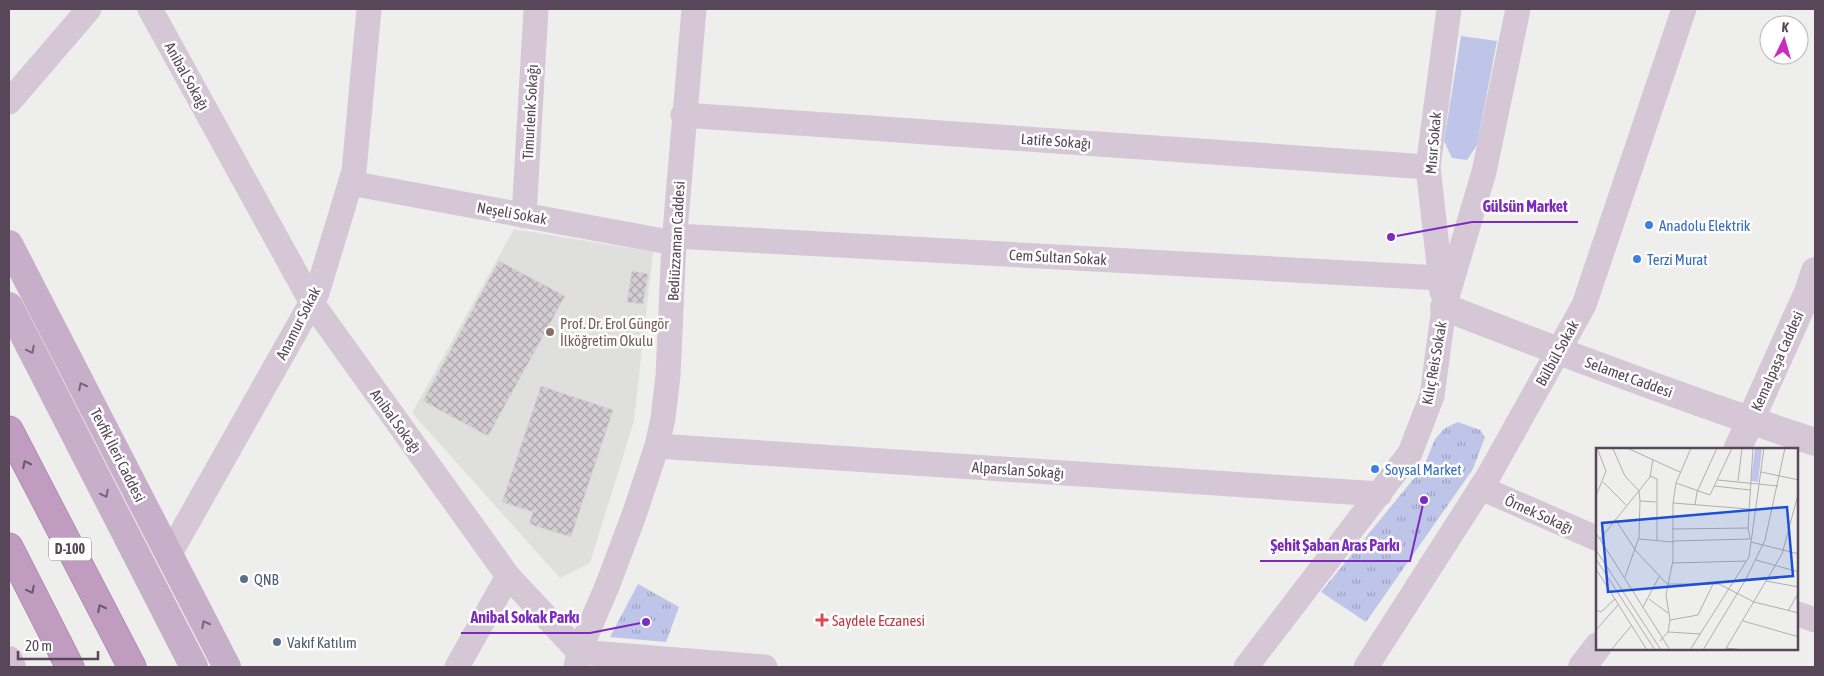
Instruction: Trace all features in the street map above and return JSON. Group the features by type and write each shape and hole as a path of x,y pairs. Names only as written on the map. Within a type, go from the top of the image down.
{"highway":[{"name":"D-100","path":"9,430 132,667"},
{"path":"9,547 70,667"}],"main road":[{"name":"Tevfik İleri Caddesi","path":"9,244 226,667"},
{"name":"Tevfik İleri Caddesi","path":"9,306 194,667"},
{"path":"9,660 12,667"}],"street":[{"path":"9,102 89,9"},
{"name":"Anibal Sokağı","path":"150,9 312,303 508,576 577,659"},
{"name":"Anamur Sokak","path":"169,554 316,293 354,171 369,9"},
{"name":"Timurlenk Sokağı","path":"524,216 536,9"},
{"name":"Bediüzzaman Caddesi","path":"577,659 620,553 657,446 668,376 674,240 683,115 694,9"},
{"name":"Mısır Sokak","path":"1444,307 1428,167 1449,9"},
{"name":"Kılıç Reis Sokak","path":"1246,667 1410,453 1432,396 1444,307 1484,172 1518,9"},
{"name":"Bülbül Sokak","path":"1366,667 1481,488 1584,305 1684,9"},
{"name":"Latife Sokağı","path":"683,115 1428,167"},
{"name":"Neşeli Sokak","path":"350,183 524,216 674,240"},
{"name":"Cem Sultan Sokak","path":"674,240 1440,278"},
{"name":"Kemalpaşa Caddesi","path":"1739,448 1808,292 1815,271"},
{"name":"Selamet Caddesi","path":"1444,307 1750,421 1815,442"},
{"name":"Alparslan Sokağı","path":"657,446 1380,494"},
{"name":"Örnek Sokağı","path":"1481,488 1596,538"},
{"path":"457,667 508,576"},
{"path":"1799,614 1815,620"},
{"path":"1582,667 1596,649"},
{"path":"577,659 765,667"}],"shaded area":[{"name":"Prof. Dr. Erol Güngör İlköğretim Okulu","path":"514,229 653,252 634,421 590,563 560,578 412,413"}],"green space":[{"path":"1461,36 1497,41 1477,145 1467,160 1452,158 1444,141"},
{"path":"1458,422 1480,430 1485,437 1473,469 1366,622 1321,592 1424,466 1435,439 1445,428"},
{"path":"638,584 679,607 666,642 610,637"}],"building":[{"path":"499,261 565,296 488,436 423,401"},
{"path":"632,271 648,274 643,304 627,302"},
{"path":"541,386 613,410 571,537 529,524 533,512 502,502"}],"place":[{"name":"Anadolu Elektrik","path":"1649,225"},
{"name":"Gülsün Market","path":"1391,237"},
{"name":"Terzi Murat","path":"1637,259"},
{"name":"Prof. Dr. Erol Güngör İlköğretim Okulu","path":"550,332"},
{"name":"Soysal Market","path":"1375,469"},
{"name":"Şehit Şaban Aras Parkı","path":"1424,500"},
{"name":"QNB","path":"244,579"},
{"name":"Saydele Eczanesi","path":"822,620"},
{"name":"Anibal Sokak Parkı","path":"646,622"},
{"name":"Vakıf Katılım","path":"277,642"}]}
